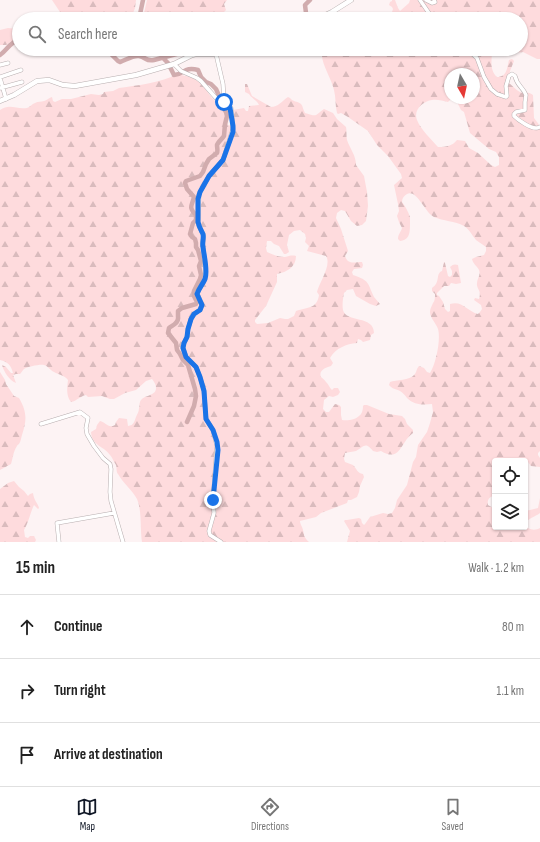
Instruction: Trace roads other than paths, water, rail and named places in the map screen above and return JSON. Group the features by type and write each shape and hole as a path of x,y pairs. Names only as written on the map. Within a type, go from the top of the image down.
{"main road":[{"path":"332,12 351,0"},
{"path":"0,101 14,96 37,81 49,80 63,85 76,86 136,75 174,64 190,56"}],"street":[{"path":"420,0 428,12"},
{"path":"426,0 432,3 434,0"},
{"path":"216,56 223,84 224,102"},
{"path":"475,56 489,86 497,94 507,96 506,86 509,76 512,74 515,76 518,85 524,90 526,95 525,110 516,112 514,116 531,126 536,128 540,127"},
{"path":"0,65 8,63"},
{"path":"174,64 181,71 197,78 216,98 224,102 230,108 233,129 223,160 209,176 198,194 198,222 203,236 206,276 197,294 202,305 200,310 194,314 191,319 183,348 186,357 196,367 200,377 204,391 206,419 213,430 217,442 218,450 213,500 214,513 209,531 210,535 221,542"},
{"path":"6,99 1,88 0,77 21,70"},
{"path":"1,88 22,82"},
{"path":"42,424 80,412 88,418 86,428 87,434 103,458 110,464 110,497 123,542"},
{"path":"59,542 56,523 114,514"}],"waterway":[{"path":"140,12 143,0"},
{"path":"306,12 305,5 310,0"},
{"path":"0,55 12,43"},
{"path":"113,56 120,62 137,56"},
{"path":"137,56 149,60 169,56"},
{"path":"163,58 168,63 174,75 190,69 198,70 201,77 216,89 221,105 227,116 224,136 217,145 217,153 209,159 200,176 186,181 185,183 187,189 194,197 191,208 196,215 196,220 193,223 190,234 195,239 201,261 199,266 201,275 194,291 194,296 197,302 196,304 182,308 178,311 178,321 169,328 168,333 176,343 177,350 183,360 188,365 195,389 196,396 194,406 187,422"}]}
